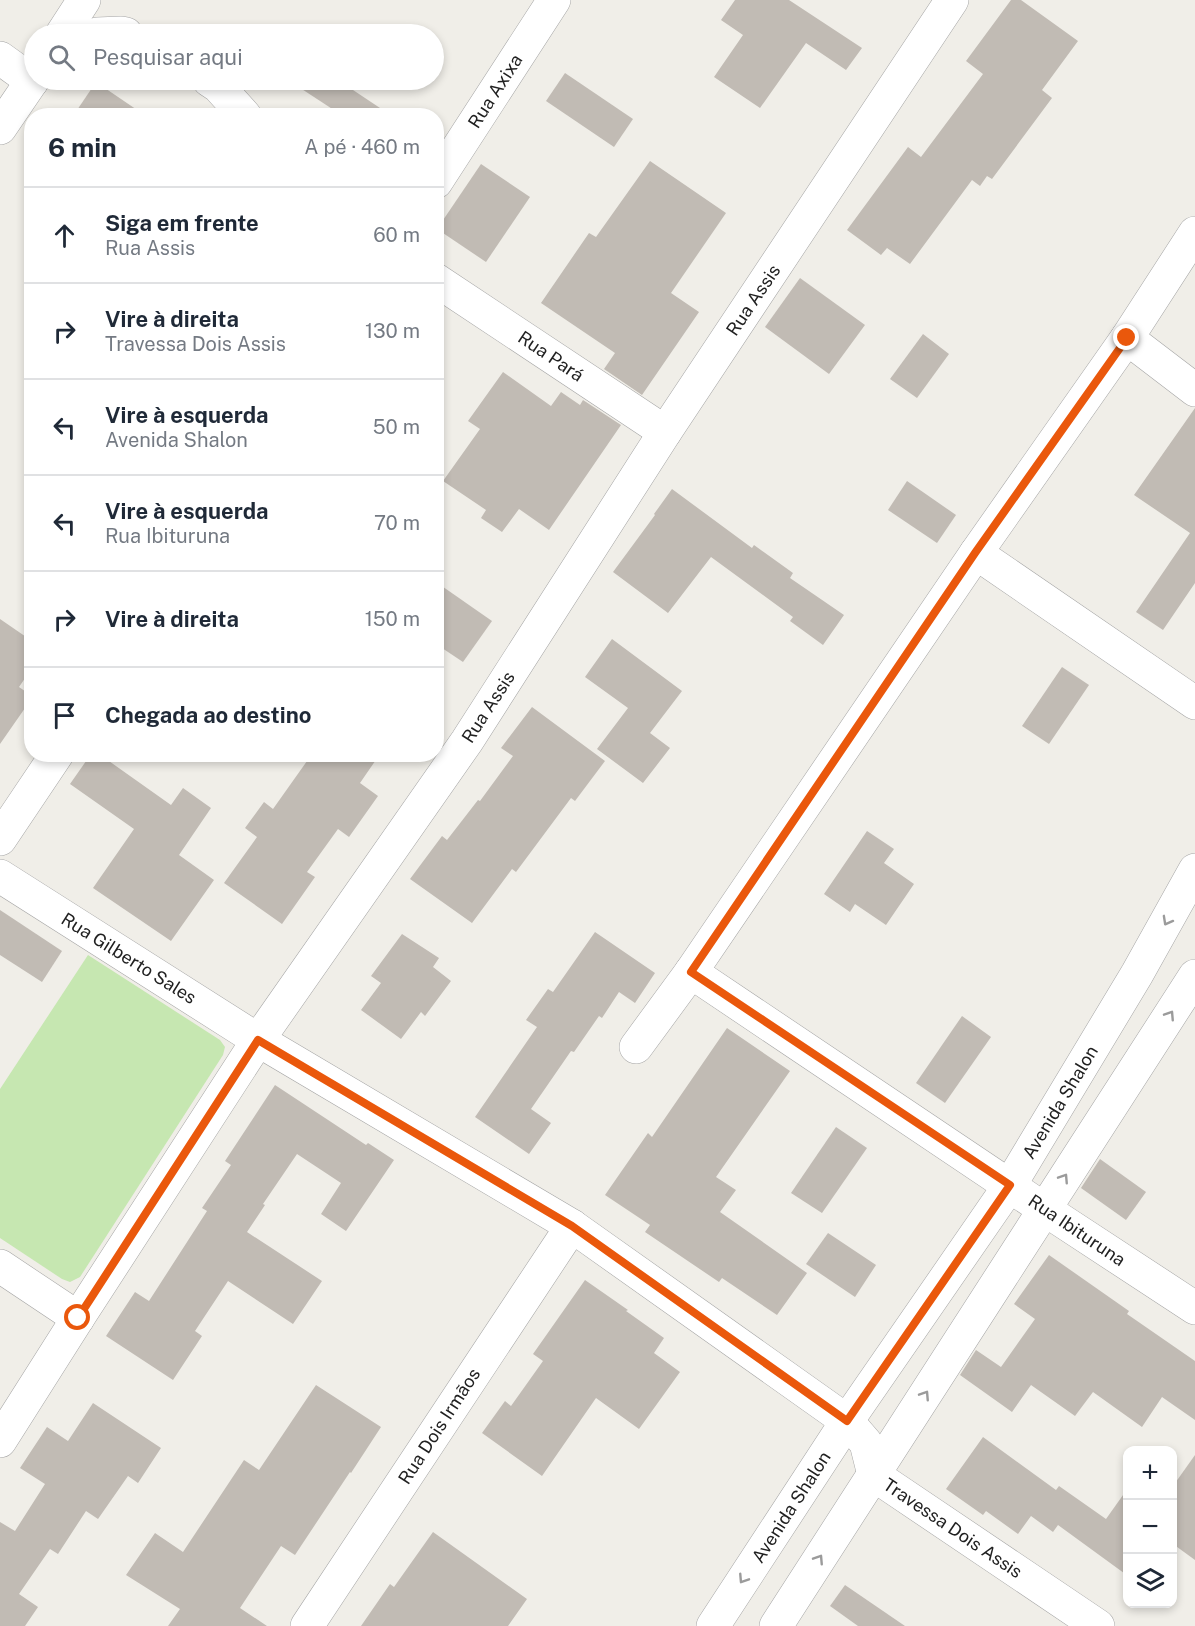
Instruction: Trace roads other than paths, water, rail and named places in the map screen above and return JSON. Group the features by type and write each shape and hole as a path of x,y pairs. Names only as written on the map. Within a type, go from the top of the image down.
{"street":[{"path":"68,24 84,0"},
{"name":"Rua Axixa","path":"444,170 554,0"},
{"name":"Rua Assis","path":"0,1441 258,1040 467,741 665,432 952,0"},
{"path":"0,58 24,73"},
{"path":"0,128 26,90"},
{"path":"222,90 238,108"},
{"path":"636,1047 691,972 975,553 1127,338 1195,233"},
{"name":"Rua Pará","path":"444,285 665,432"},
{"path":"1127,338 1195,390"},
{"path":"975,553 1195,703"},
{"path":"0,839 52,762"},
{"name":"Avenida Shalon","path":"713,1626 847,1421 1010,1185 1137,974 1195,870"},
{"name":"Rua Gilberto Sales","path":"0,876 258,1040"},
{"name":"Rua Ibituruna","path":"691,972 1195,1308"},
{"path":"776,1626 1195,976"},
{"name":"Travessa Dois Assis","path":"258,1040 572,1226 847,1421 866,1443 874,1475 1098,1626"},
{"path":"1093,1047 1132,1074"},
{"name":"Rua Dois Irmãos","path":"307,1626 572,1226"},
{"path":"0,1266 78,1318"}]}
